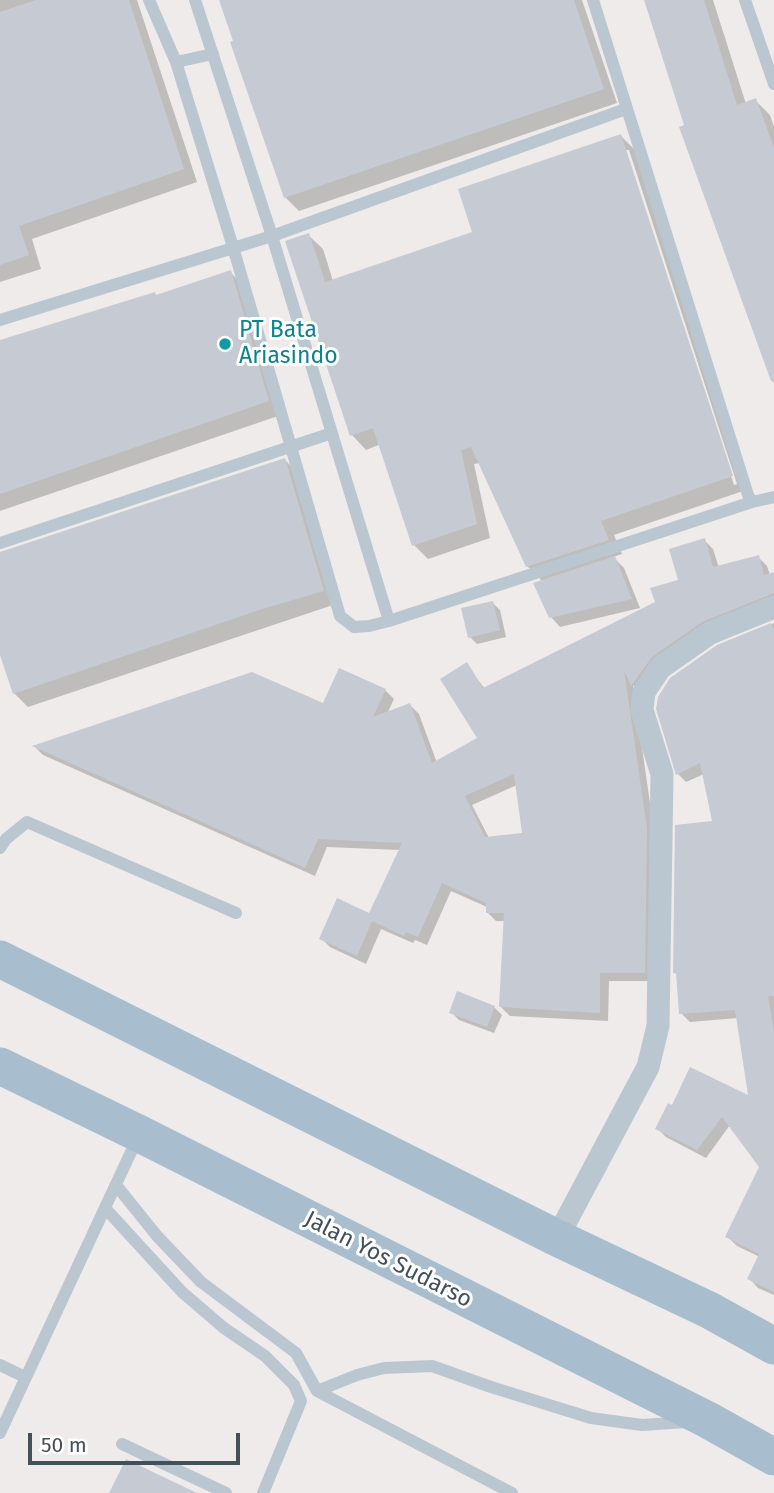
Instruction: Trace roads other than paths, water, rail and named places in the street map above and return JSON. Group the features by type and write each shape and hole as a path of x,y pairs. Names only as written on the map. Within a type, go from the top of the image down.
{"main road":[{"path":"0,958 557,1238 709,1310 774,1346"},
{"name":"Jalan Yos Sudarso","path":"0,1066 708,1420 774,1457"}],"street":[{"path":"557,1238 648,1067 658,1026 662,774 642,710 644,692 660,668 710,632 774,607"}],"lane":[{"path":"149,0 176,62 233,247 340,616 354,627 390,621 774,497"},
{"path":"195,0 272,236 390,621"},
{"path":"593,0 752,502"},
{"path":"745,0 774,84"},
{"path":"176,62 213,54"},
{"path":"0,320 272,236 626,109"},
{"path":"0,543 332,433"},
{"path":"0,848 6,839 27,822 236,913"},
{"path":"0,1433 140,1134"},
{"path":"116,1185 157,1236 201,1282 296,1353 317,1391 487,1487 512,1493"},
{"path":"105,1208 182,1292 224,1328 265,1356 294,1385 301,1401 263,1493"},
{"path":"0,1365 25,1377"},
{"path":"317,1391 357,1374 384,1368 432,1366 591,1418 642,1425 708,1420"},
{"path":"122,1444 226,1493"}],"place":[{"name":"PT Bata Ariasindo","path":"225,344"}]}
